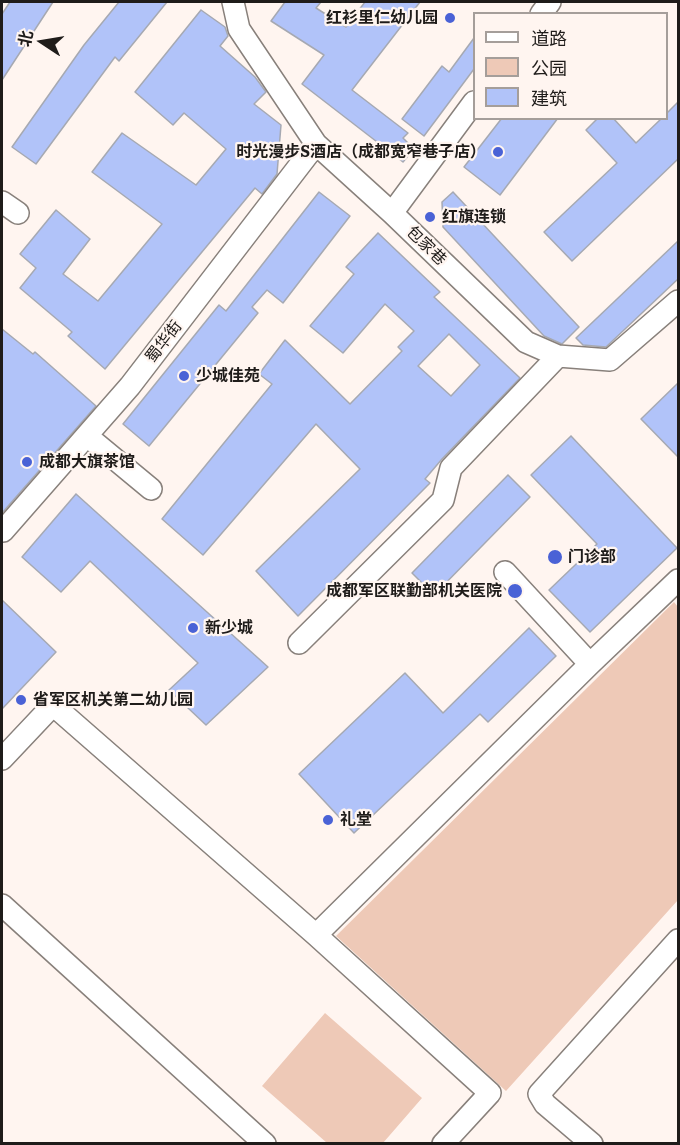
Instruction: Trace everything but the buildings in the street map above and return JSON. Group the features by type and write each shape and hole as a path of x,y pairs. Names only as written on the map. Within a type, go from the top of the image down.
{"street":[{"name":"包家巷","path":"234,2 239,29 316,144 392,213 526,342 558,356 610,360 678,301"},
{"path":"392,213 473,103"},
{"name":"蜀华街","path":"2,530 130,386 316,144"},
{"path":"299,643 443,500 451,468 558,356"},
{"path":"87,435 151,489"},
{"path":"505,572 590,664"},
{"path":"316,935 678,580"},
{"path":"2,759 53,705 316,935 490,1093 443,1143"},
{"path":"2,904 265,1143"},
{"path":"592,1143 545,1104 539,1094 678,940"}],"green space":[{"path":"674,602 678,607 678,900 506,1091 336,936"},
{"path":"325,1013 422,1098 383,1143 327,1143 262,1086"}],"place":[{"name":"红衫里仁幼儿园","path":"450,18"},
{"name":"时光漫步S酒店（成都宽窄巷子店）","path":"498,152"},
{"name":"红旗连锁","path":"430,217"},
{"name":"少城佳苑","path":"184,376"},
{"name":"成都大旗茶馆","path":"27,462"},
{"name":"门诊部","path":"555,557"},
{"name":"成都军区联勤部机关医院","path":"515,591"},
{"name":"新少城","path":"193,628"},
{"name":"省军区机关第二幼儿园","path":"21,700"},
{"name":"礼堂","path":"328,820"}]}
